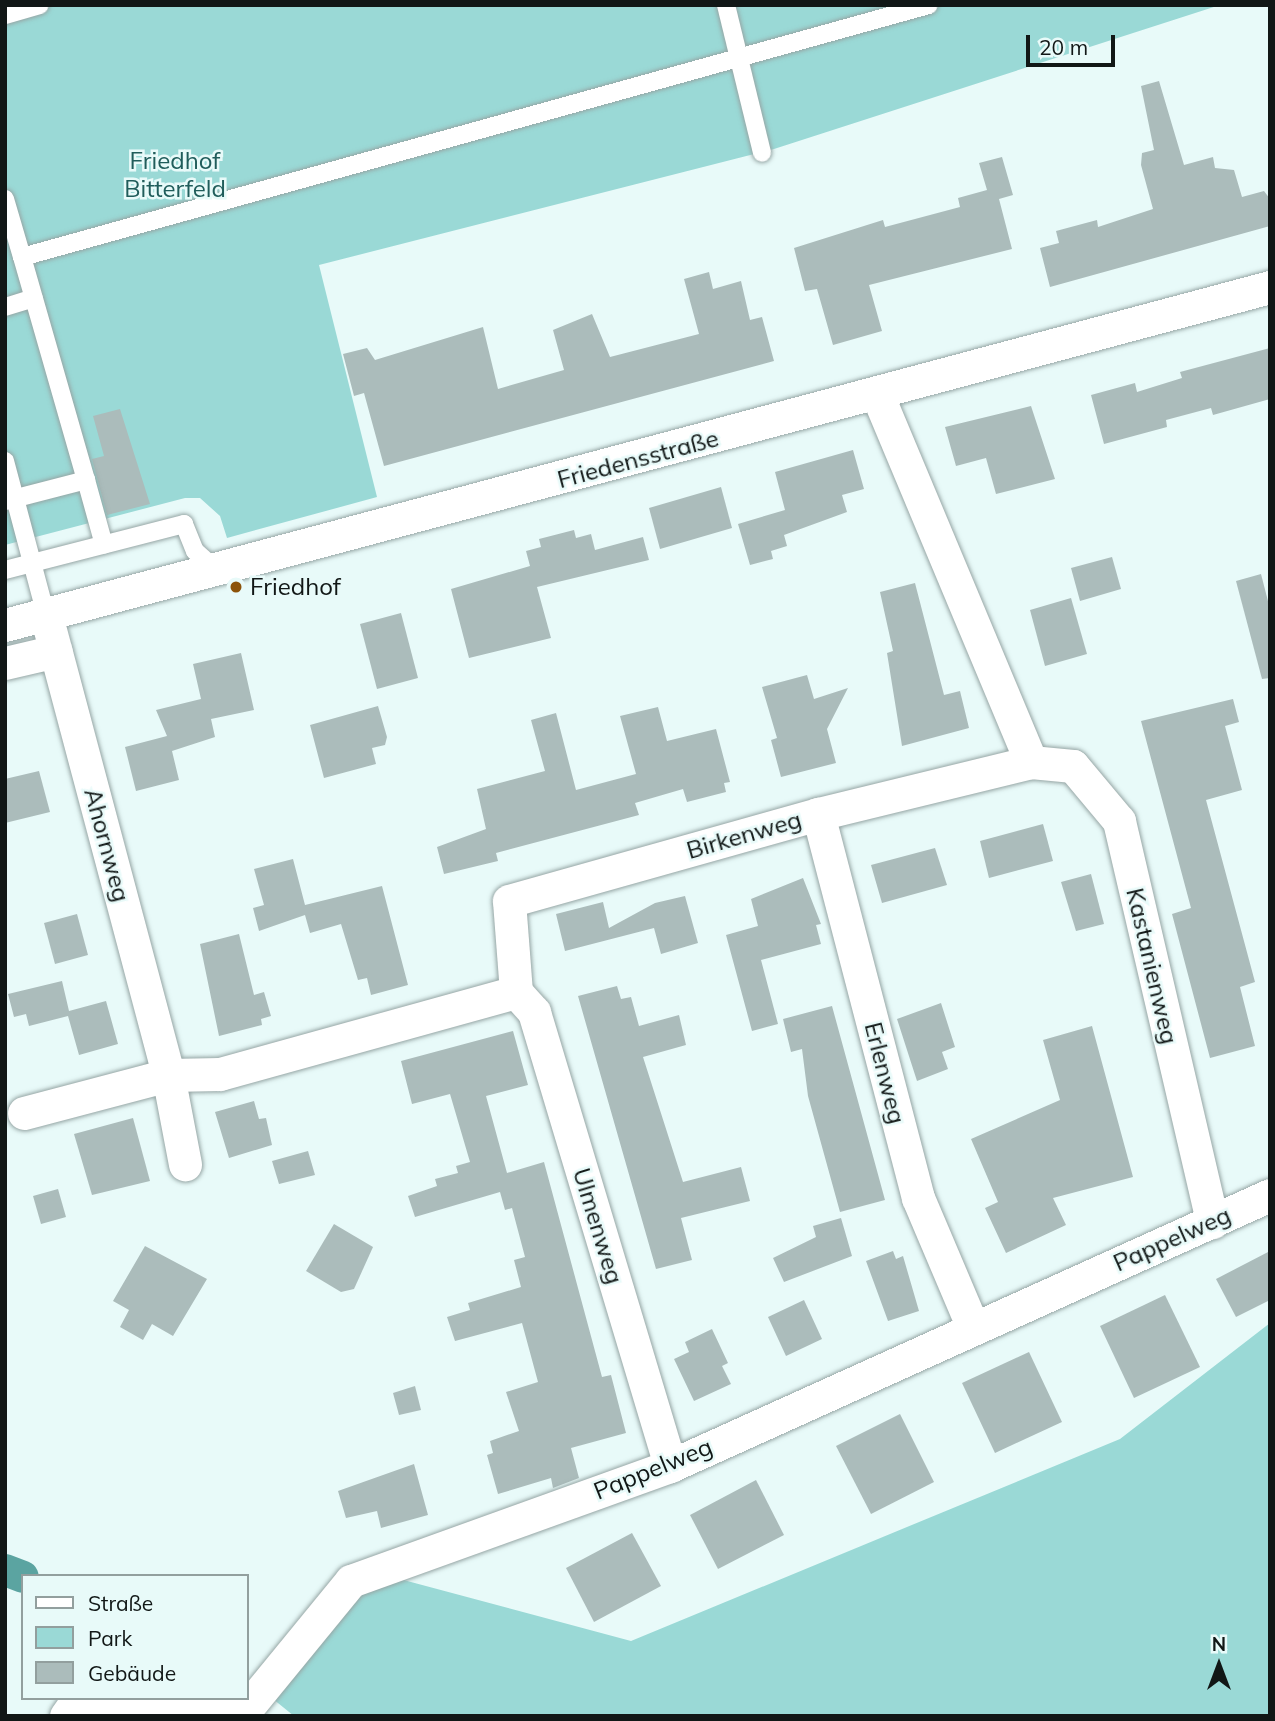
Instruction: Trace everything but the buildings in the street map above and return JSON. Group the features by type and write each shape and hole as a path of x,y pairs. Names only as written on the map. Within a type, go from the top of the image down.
{"street":[{"name":"Friedensstraße","path":"5,625 219,572 1270,287"},
{"path":"877,394 1031,762"},
{"name":"Ahornweg","path":"46,615 168,1075 185,1164"},
{"path":"5,663 56,651"},
{"name":"Birkenweg","path":"516,992 509,901 818,814 1031,762"},
{"name":"Kastanienweg","path":"1031,762 1073,766 1119,821 1212,1222"},
{"name":"Erlenweg","path":"818,814 918,1198 972,1325"},
{"path":"24,1112 168,1075 220,1074 516,992"},
{"name":"Ulmenweg","path":"516,992 534,1012 670,1465"},
{"name":"Pappelweg","path":"110,1700 210,1713 247,1709 351,1581 670,1465 972,1325 1270,1195"},
{"name":"Pappelweg","path":"66,1716 74,1706 98,1700"}],"lane":[{"path":"5,15 40,5"},
{"path":"726,5 762,153"},
{"path":"22,257 929,5"},
{"path":"5,199 104,545"},
{"path":"5,307 34,298"},
{"path":"5,461 10,500 32,563 46,615"},
{"path":"10,500 86,480"},
{"path":"5,570 184,524 195,551 219,572"}],"green space":[{"name":"Friedhof Bitterfeld","path":"5,5 1220,5 774,149 319,265 377,497 227,538 220,516 200,498 185,498 5,545"},
{"path":"1270,1323 1270,1716 294,1716 257,1686 319,1608 396,1578 631,1641 1120,1439"}],"waterway":[{"path":"5,1570 21,1576"}],"place":[{"name":"Friedhof","path":"236,587"}]}
